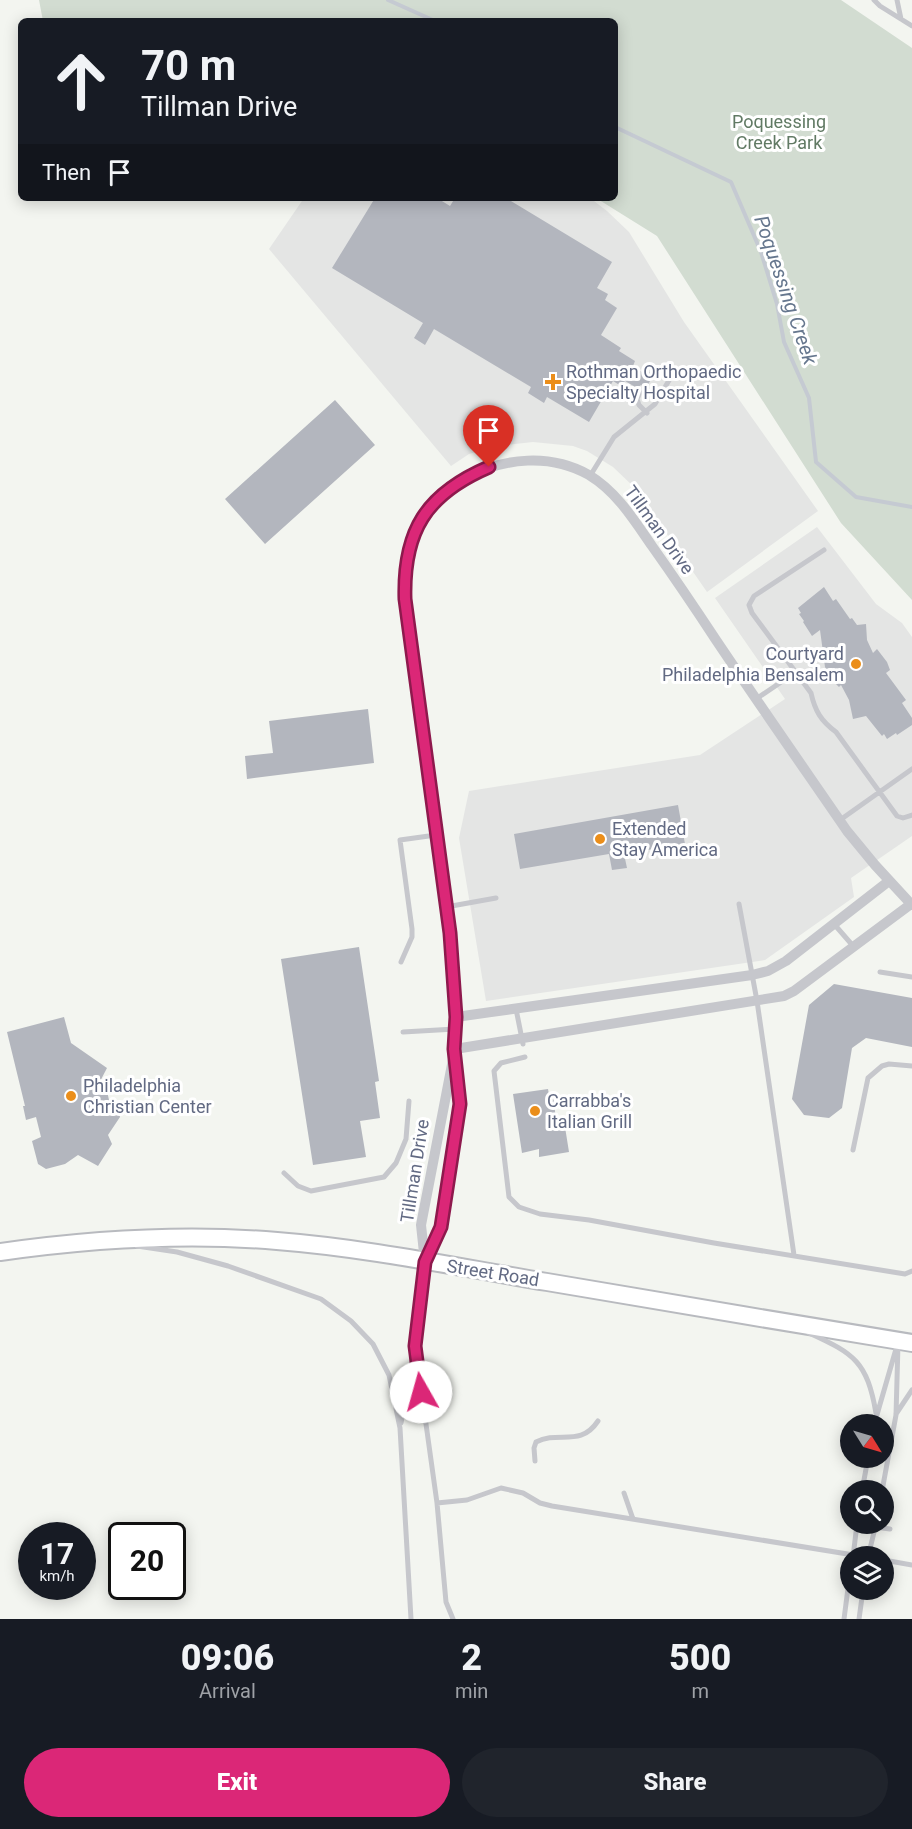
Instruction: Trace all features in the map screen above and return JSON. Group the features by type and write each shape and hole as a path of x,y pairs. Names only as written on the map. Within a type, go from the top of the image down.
{"main road":[{"name":"Street Road","path":"0,1252 99,1240 177,1238 276,1241 425,1262 905,1342"}],"street":[{"name":"Tillman Drive","path":"425,1262 421,1225 454,1049 456,1023 454,973 405,599 405,577 407,554 414,534 430,508 449,488 460,480 489,467 520,460 539,460 563,465 590,476 608,490 627,510 840,820 889,881 912,905"},
{"path":"456,1023 516,1009 752,975 778,966 889,881"},
{"path":"454,1049 523,1041 784,996 912,905"},
{"name":"Tillman Drive","path":"425,1262 441,1227 460,1114 454,1049"}],"lane":[{"path":"874,0 912,26"},
{"path":"897,0 901,19"},
{"path":"590,476 614,437 655,404 672,377 680,369"},
{"path":"649,376 654,372 672,377"},
{"path":"641,390 637,399 646,413"},
{"path":"824,550 754,596 749,605 752,613 811,693 818,714 824,722 836,732 897,816 903,818 912,815"},
{"path":"756,699 796,672"},
{"path":"840,820 912,769"},
{"path":"401,962 412,937 412,929 400,840 437,835"},
{"path":"446,907 496,898"},
{"path":"739,904 757,1001 794,1255"},
{"path":"834,924 854,947"},
{"path":"880,972 912,978"},
{"path":"516,1009 523,1041"},
{"path":"403,1032 456,1023"},
{"path":"525,1057 501,1063 494,1071 509,1197 519,1207 540,1214 589,1220 905,1274 912,1271"},
{"path":"853,1150 868,1078 882,1066 888,1064 912,1066"},
{"path":"284,1173 298,1186 311,1191 384,1177 396,1163 406,1138 409,1101"},
{"path":"99,1240 187,1255 258,1275 321,1299 351,1321 373,1344 388,1375 400,1428 411,1619"},
{"path":"400,1428 415,1346 425,1262"},
{"path":"786,1322 835,1345 860,1363 872,1391 876,1413"},
{"path":"876,1413 905,1342"},
{"path":"884,1480 896,1415 905,1342"},
{"path":"415,1346 436,1503 446,1602 453,1619"},
{"path":"896,1415 912,1390"},
{"path":"535,1461 536,1442 545,1437 580,1437 592,1430 598,1421"},
{"path":"436,1503 467,1500 501,1488 523,1493 540,1503 552,1506 840,1554"},
{"path":"624,1493 633,1520"},
{"path":"894,1562 912,1565"},
{"path":"844,1619 846,1600"},
{"path":"859,1619 862,1600"}],"shaded area":[{"name":"Rothman Orthopaedic Specialty Hospital","path":"302,201 594,201 629,232 684,322 818,511 707,592 635,488 613,467 587,451 573,446 533,442 497,446 469,454 451,466 269,249"},
{"path":"817,527 876,604 902,623 912,637 912,836 851,878 854,897 765,960 486,1001 459,838 469,791 700,755 785,699 715,598"}],"green space":[{"name":"Poquessing Creek Park","path":"39,0 841,0 912,48 912,600 841,523 657,236 601,201 618,201 618,18 42,18"}],"building":[{"path":"373,201 442,201 450,206 453,201 511,201 612,262 597,288 608,294 605,300 617,308 601,335 621,348 619,351 635,361 633,366 645,374 646,379 650,381 646,389 641,385 637,388 625,381 621,386 613,381 589,422 547,397 544,403 528,393 531,387 434,329 425,345 414,338 423,323 332,268"},
{"path":"335,400 375,445 265,544 225,499"},
{"name":"Courtyard Philadelphia Bensalem","path":"824,587 833,601 836,599 850,619 852,618 857,625 866,624 867,640 873,653 877,649 887,662 890,670 886,673 906,700 902,703 912,718 912,725 897,735 896,733 887,739 884,734 882,736 866,716 853,719 849,700 841,685 839,687 832,680 825,667 820,630 812,636 798,608"},
{"path":"368,709 374,763 247,779 245,756 273,753 269,721"},
{"name":"Extended Stay America","path":"678,805 685,844 624,854 627,868 612,870 609,854 520,869 514,834"},
{"path":"359,947 379,1081 375,1082 380,1118 360,1121 366,1157 313,1165 281,959"},
{"path":"834,984 912,998 912,1047 866,1038 852,1048 842,1108 829,1118 804,1115 792,1099 809,1005"},
{"name":"Philadelphia Christian Center","path":"64,1017 71,1043 107,1068 94,1093 107,1091 109,1100 117,1105 120,1117 108,1135 112,1144 98,1166 78,1155 65,1164 46,1169 38,1164 32,1141 41,1137 36,1117 26,1120 23,1106 25,1106 7,1032"},
{"name":"Carrabba's Italian Grill","path":"548,1089 549,1095 553,1094 557,1128 565,1127 569,1152 539,1157 539,1149 522,1153 513,1094"}],"waterway":[{"name":"Poquessing Creek","path":"388,0 428,18"},
{"name":"Poquessing Creek","path":"618,128 731,182 761,252 777,304 784,342 809,398 816,462 856,497 912,507"}],"place":[{"name":"Rothman Orthopaedic Specialty Hospital","path":"553,382"},
{"name":"Courtyard Philadelphia Bensalem","path":"856,664"},
{"name":"Extended Stay America","path":"600,839"},
{"name":"Philadelphia Christian Center","path":"71,1096"},
{"name":"Carrabba's Italian Grill","path":"535,1111"}],"route":[{"path":"421,1392 415,1346 425,1262 441,1227 460,1104 454,1049 456,1017 452,953 405,599 405,577 407,554 414,534 418,524 430,508 460,480 489,467"}]}
